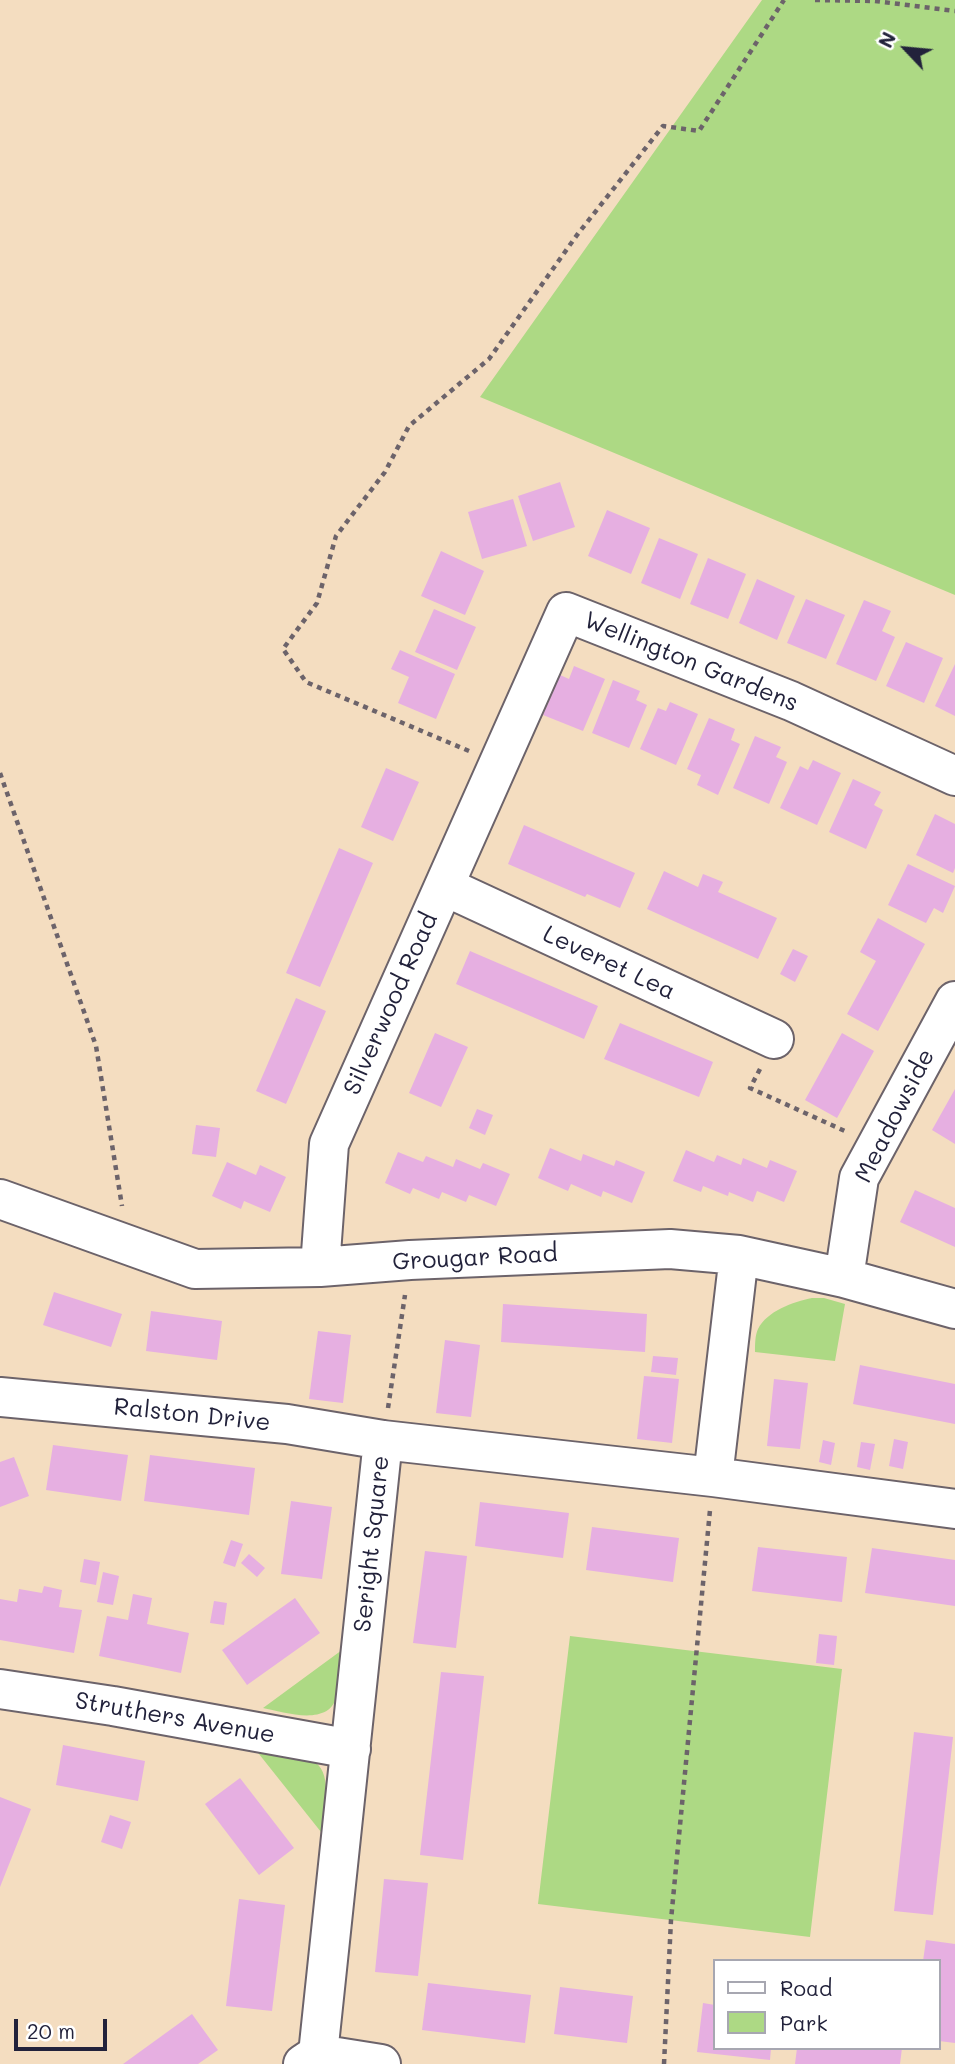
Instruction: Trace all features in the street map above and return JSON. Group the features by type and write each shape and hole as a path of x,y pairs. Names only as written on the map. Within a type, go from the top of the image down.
{"street":[{"name":"Wellington Gardens","path":"501,758 566,612 791,701 955,776"},
{"name":"Silverwood Road","path":"320,1267 329,1144 501,758"},
{"name":"Leveret Lea","path":"444,886 774,1039"},
{"name":"Meadowside","path":"844,1278 859,1178 955,1001"},
{"name":"Grougar Road","path":"0,1199 195,1269 320,1267 410,1259 670,1249 739,1255 844,1278 955,1309"},
{"path":"713,1477 739,1255"},
{"name":"Ralston Drive","path":"0,1396 287,1424 383,1440"},
{"name":"Seright Square","path":"381,2064 310,2059 351,1749 383,1440 713,1477 955,1509"},
{"name":"Struthers Avenue","path":"0,1689 113,1706 351,1749"}],"path":[{"path":"501,758 306,682 283,649 317,603 336,536 385,472 409,426 489,359 577,235 663,126 699,131 784,0"},
{"path":"815,0 875,1 955,11"},
{"path":"0,773 96,1046 128,1245"},
{"path":"774,1039 751,1088 877,1146"},
{"path":"383,1440 410,1259"},
{"path":"664,2064 671,1920 713,1477"}],"green space":[{"path":"762,0 955,0 955,595 480,397"},
{"path":"812,1298 824,1298 845,1304 835,1361 755,1352 757,1331 768,1317 789,1305"},
{"path":"570,1636 842,1669 810,1937 538,1904"},
{"path":"342,1650 337,1695 333,1705 325,1712 305,1715 263,1708"},
{"path":"255,1749 304,1758 315,1762 321,1768 326,1795 321,1832"}],"building":[{"path":"560,482 575,527 533,541 518,496"},
{"path":"513,499 527,546 482,559 468,512"},
{"path":"607,510 650,528 631,574 588,556"},
{"path":"659,538 698,554 680,599 641,583"},
{"path":"441,551 484,571 465,615 421,596"},
{"path":"708,558 746,574 728,619 690,604"},
{"path":"757,579 795,596 777,640 739,623"},
{"path":"806,599 845,615 826,659 787,643"},
{"path":"864,600 891,611 882,631 895,637 876,681 836,664"},
{"path":"434,609 476,627 457,670 415,652"},
{"path":"906,642 943,658 924,703 886,686"},
{"path":"400,650 455,674 436,719 398,703 409,677 391,669"},
{"path":"955,664 955,716 935,706"},
{"path":"574,666 605,679 583,731 543,715 560,675 569,679"},
{"path":"613,680 640,691 636,700 647,705 629,748 592,733"},
{"path":"670,702 698,714 676,765 640,749 658,708 666,711"},
{"path":"709,718 735,729 731,740 740,744 718,795 697,785 701,775 687,769"},
{"path":"755,736 781,747 776,757 787,762 769,804 733,788"},
{"path":"813,760 841,773 817,825 780,808 800,766 808,770"},
{"path":"386,768 419,782 393,841 361,827"},
{"path":"853,779 881,792 874,805 883,810 866,849 829,832"},
{"path":"935,814 955,824 953,873 916,855"},
{"path":"524,825 635,873 620,908 587,894 585,897 508,864"},
{"path":"339,848 373,863 320,987 286,973"},
{"path":"908,864 955,886 943,913 934,908 926,923 888,905"},
{"path":"664,871 698,887 703,874 723,882 718,892 777,918 758,959 647,909"},
{"path":"878,918 925,944 878,1031 847,1014 876,961 860,952"},
{"path":"793,949 808,956 795,982 780,974"},
{"path":"470,951 598,1006 584,1039 456,984"},
{"path":"296,998 326,1011 286,1104 256,1091"},
{"path":"620,1023 713,1062 699,1097 604,1059"},
{"path":"435,1033 468,1047 441,1107 409,1093"},
{"path":"842,1033 874,1051 837,1118 805,1100"},
{"path":"955,1089 955,1144 932,1130"},
{"path":"477,1109 493,1115 485,1135 469,1128"},
{"path":"196,1125 220,1128 216,1157 192,1154"},
{"path":"550,1148 581,1161 583,1154 614,1166 616,1160 645,1172 632,1203 603,1191 601,1197 571,1184 568,1191 538,1178"},
{"path":"686,1150 714,1162 717,1155 741,1165 743,1158 767,1168 770,1160 797,1171 784,1202 757,1191 753,1202 729,1192 728,1196 703,1186 701,1192 673,1181"},
{"path":"398,1152 423,1162 426,1156 453,1167 456,1159 480,1169 483,1163 510,1174 496,1206 469,1195 466,1202 442,1192 439,1199 413,1188 410,1194 385,1183"},
{"path":"227,1162 256,1175 260,1165 286,1177 270,1212 244,1201 241,1209 212,1196"},
{"path":"915,1190 955,1208 955,1247 900,1222"},
{"path":"54,1292 122,1314 111,1347 43,1325"},
{"path":"503,1304 647,1314 645,1352 501,1342"},
{"path":"151,1311 222,1321 217,1360 146,1351"},
{"path":"318,1331 351,1335 343,1403 309,1399"},
{"path":"445,1340 480,1345 471,1417 436,1413"},
{"path":"653,1356 678,1358 676,1375 651,1372"},
{"path":"860,1365 955,1384 955,1424 853,1404"},
{"path":"644,1376 679,1379 672,1443 637,1439"},
{"path":"774,1379 808,1383 800,1449 767,1446"},
{"path":"894,1439 908,1442 903,1469 889,1466"},
{"path":"823,1440 835,1443 831,1465 819,1462"},
{"path":"861,1442 875,1444 870,1470 857,1467"},
{"path":"53,1445 128,1455 121,1501 46,1490"},
{"path":"150,1455 255,1468 249,1515 144,1501"},
{"path":"14,1457 29,1496 0,1507 0,1462"},
{"path":"291,1501 332,1507 322,1579 281,1574"},
{"path":"480,1502 569,1513 563,1558 475,1546"},
{"path":"592,1527 679,1538 673,1582 586,1570"},
{"path":"231,1540 243,1544 235,1567 223,1563"},
{"path":"758,1547 847,1557 842,1602 752,1591"},
{"path":"872,1548 955,1560 955,1606 865,1593"},
{"path":"425,1551 467,1556 456,1648 413,1643"},
{"path":"249,1554 265,1568 257,1577 241,1563"},
{"path":"84,1559 100,1562 96,1585 80,1582"},
{"path":"103,1572 119,1576 113,1605 97,1602"},
{"path":"44,1586 62,1590 59,1607 82,1610 74,1653 0,1640 0,1599 17,1602 19,1589 42,1593"},
{"path":"133,1594 152,1598 147,1624 189,1633 181,1673 99,1656 107,1616 128,1620"},
{"path":"295,1598 320,1633 247,1685 222,1650"},
{"path":"214,1601 227,1603 224,1625 210,1623"},
{"path":"819,1634 837,1636 834,1665 816,1663"},
{"path":"441,1672 484,1676 463,1860 420,1855"},
{"path":"914,1732 953,1737 933,1915 894,1911"},
{"path":"63,1745 145,1761 138,1801 56,1785"},
{"path":"240,1778 294,1848 259,1875 205,1804"},
{"path":"0,1797 31,1809 0,1887"},
{"path":"110,1815 131,1822 122,1849 101,1842"},
{"path":"384,1879 428,1883 418,1976 375,1972"},
{"path":"239,1899 285,1905 272,2011 226,2006"},
{"path":"926,1940 955,1944 955,2043 941,2041 941,1959 923,1959"},
{"path":"428,1983 531,1995 525,2043 422,2030"},
{"path":"560,1987 633,1996 627,2043 554,2034"},
{"path":"703,2003 713,2005 713,2050 771,2050 770,2060 697,2052"},
{"path":"192,2014 218,2050 198,2064 123,2064"},
{"path":"797,2050 902,2050 900,2064 795,2064"}]}
